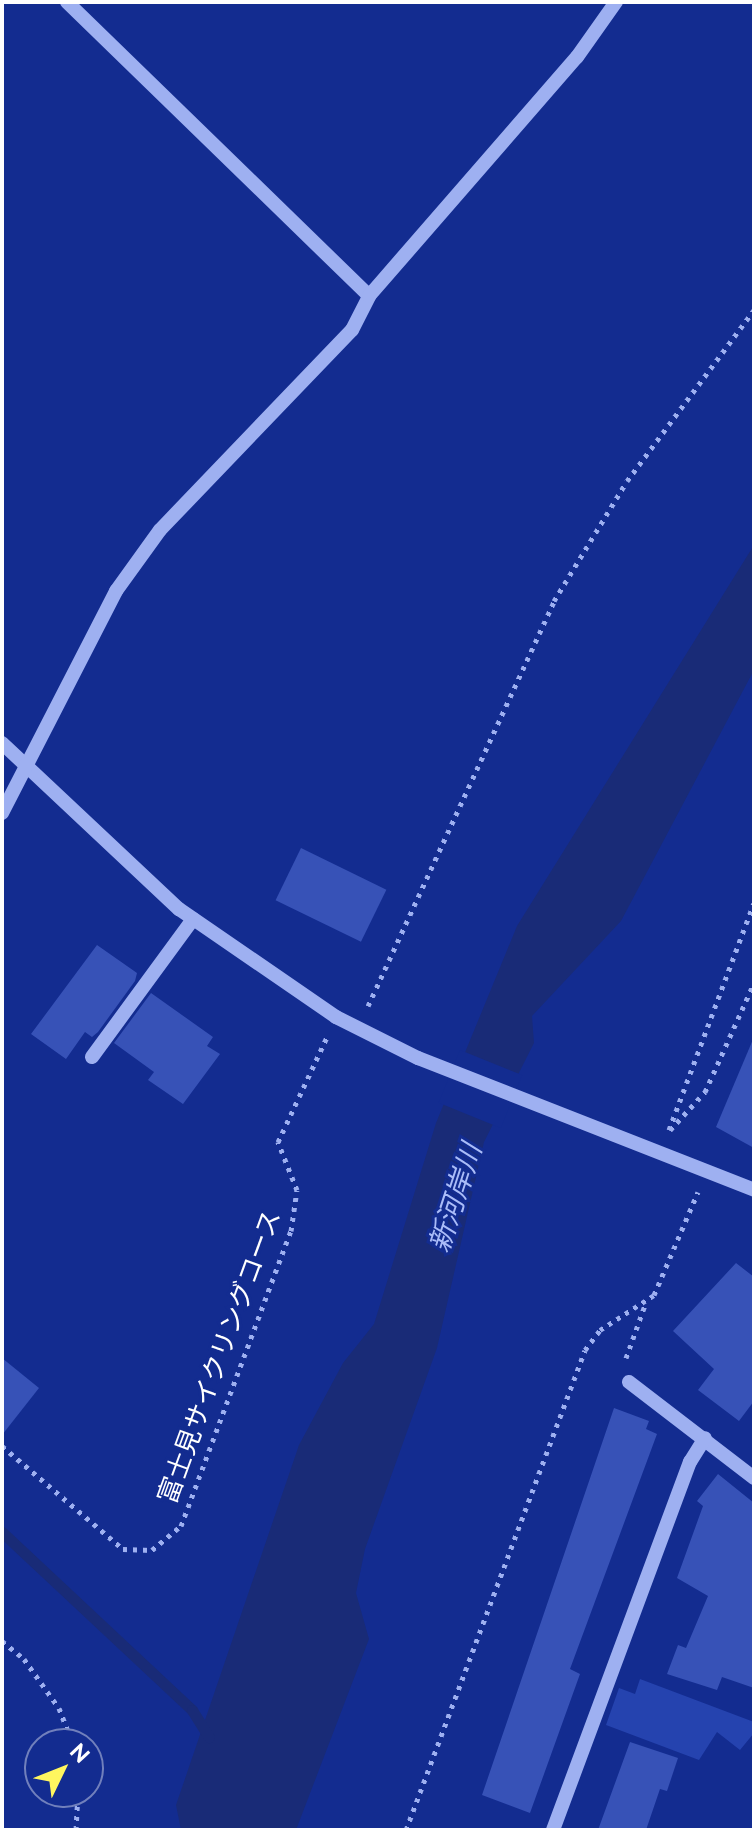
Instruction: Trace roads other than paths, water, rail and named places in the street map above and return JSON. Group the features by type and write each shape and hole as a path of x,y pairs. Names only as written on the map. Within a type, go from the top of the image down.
{"street":[{"path":"67,2 369,296"},
{"path":"2,813 116,591 160,530 352,330 369,296 577,57 616,2"},
{"path":"2,743 193,919 294,992 372,1036 754,1190"},
{"path":"92,1057 193,919"},
{"path":"629,1382 754,1478"},
{"path":"553,1830 690,1462 705,1438"}],"water":[{"name":"新河岸川","path":"754,545 754,670 621,921 532,1016 534,1043 484,1142 437,1348 365,1549 356,1593 369,1639 296,1830 181,1830 176,1805 299,1445 343,1363 374,1324 436,1123 517,926"}],"waterway":[{"path":"2,1532 192,1710 209,1737"}]}
